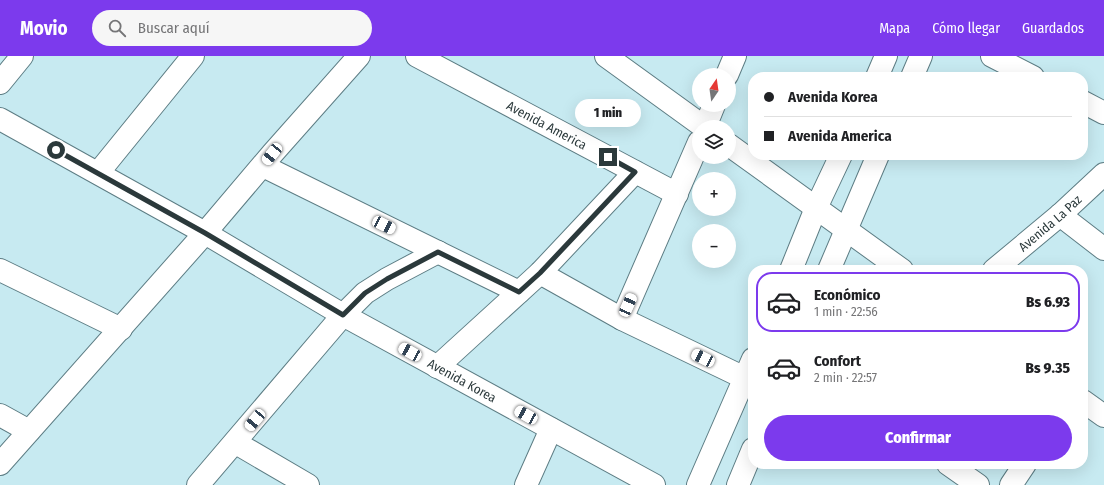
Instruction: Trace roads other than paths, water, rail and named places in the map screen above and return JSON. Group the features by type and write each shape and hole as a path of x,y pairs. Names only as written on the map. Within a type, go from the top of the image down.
{"street":[{"path":"0,83 22,56"},
{"path":"98,173 193,56"},
{"path":"0,464 121,329 359,56"},
{"name":"Avenida America","path":"417,56 677,194"},
{"path":"606,56 695,120"},
{"path":"730,68 735,56"},
{"path":"878,72 886,56"},
{"path":"914,72 921,56"},
{"path":"992,56 1023,72"},
{"path":"1088,105 1104,113"},
{"name":"Avenida Korea","path":"0,119 205,233 343,315 654,485"},
{"path":"736,150 748,159"},
{"path":"622,319 692,159"},
{"path":"750,160 895,265"},
{"path":"793,265 816,208 839,160"},
{"path":"831,265 876,160"},
{"path":"263,166 519,292"},
{"path":"437,366 540,273 635,172"},
{"name":"Avenida La Paz","path":"1000,265 1060,215 1104,174"},
{"path":"1060,215 1104,248"},
{"path":"198,485 236,443 343,315 365,293 387,279 438,252"},
{"path":"0,270 121,329"},
{"path":"540,273 622,319 748,372"},
{"path":"698,485 748,377"},
{"path":"1088,405 1104,416"},
{"path":"0,415 29,431"},
{"path":"526,485 551,429"},
{"path":"236,443 308,485"},
{"path":"738,485 748,464"},
{"path":"955,469 978,485"},
{"path":"1011,485 1022,469"}]}
